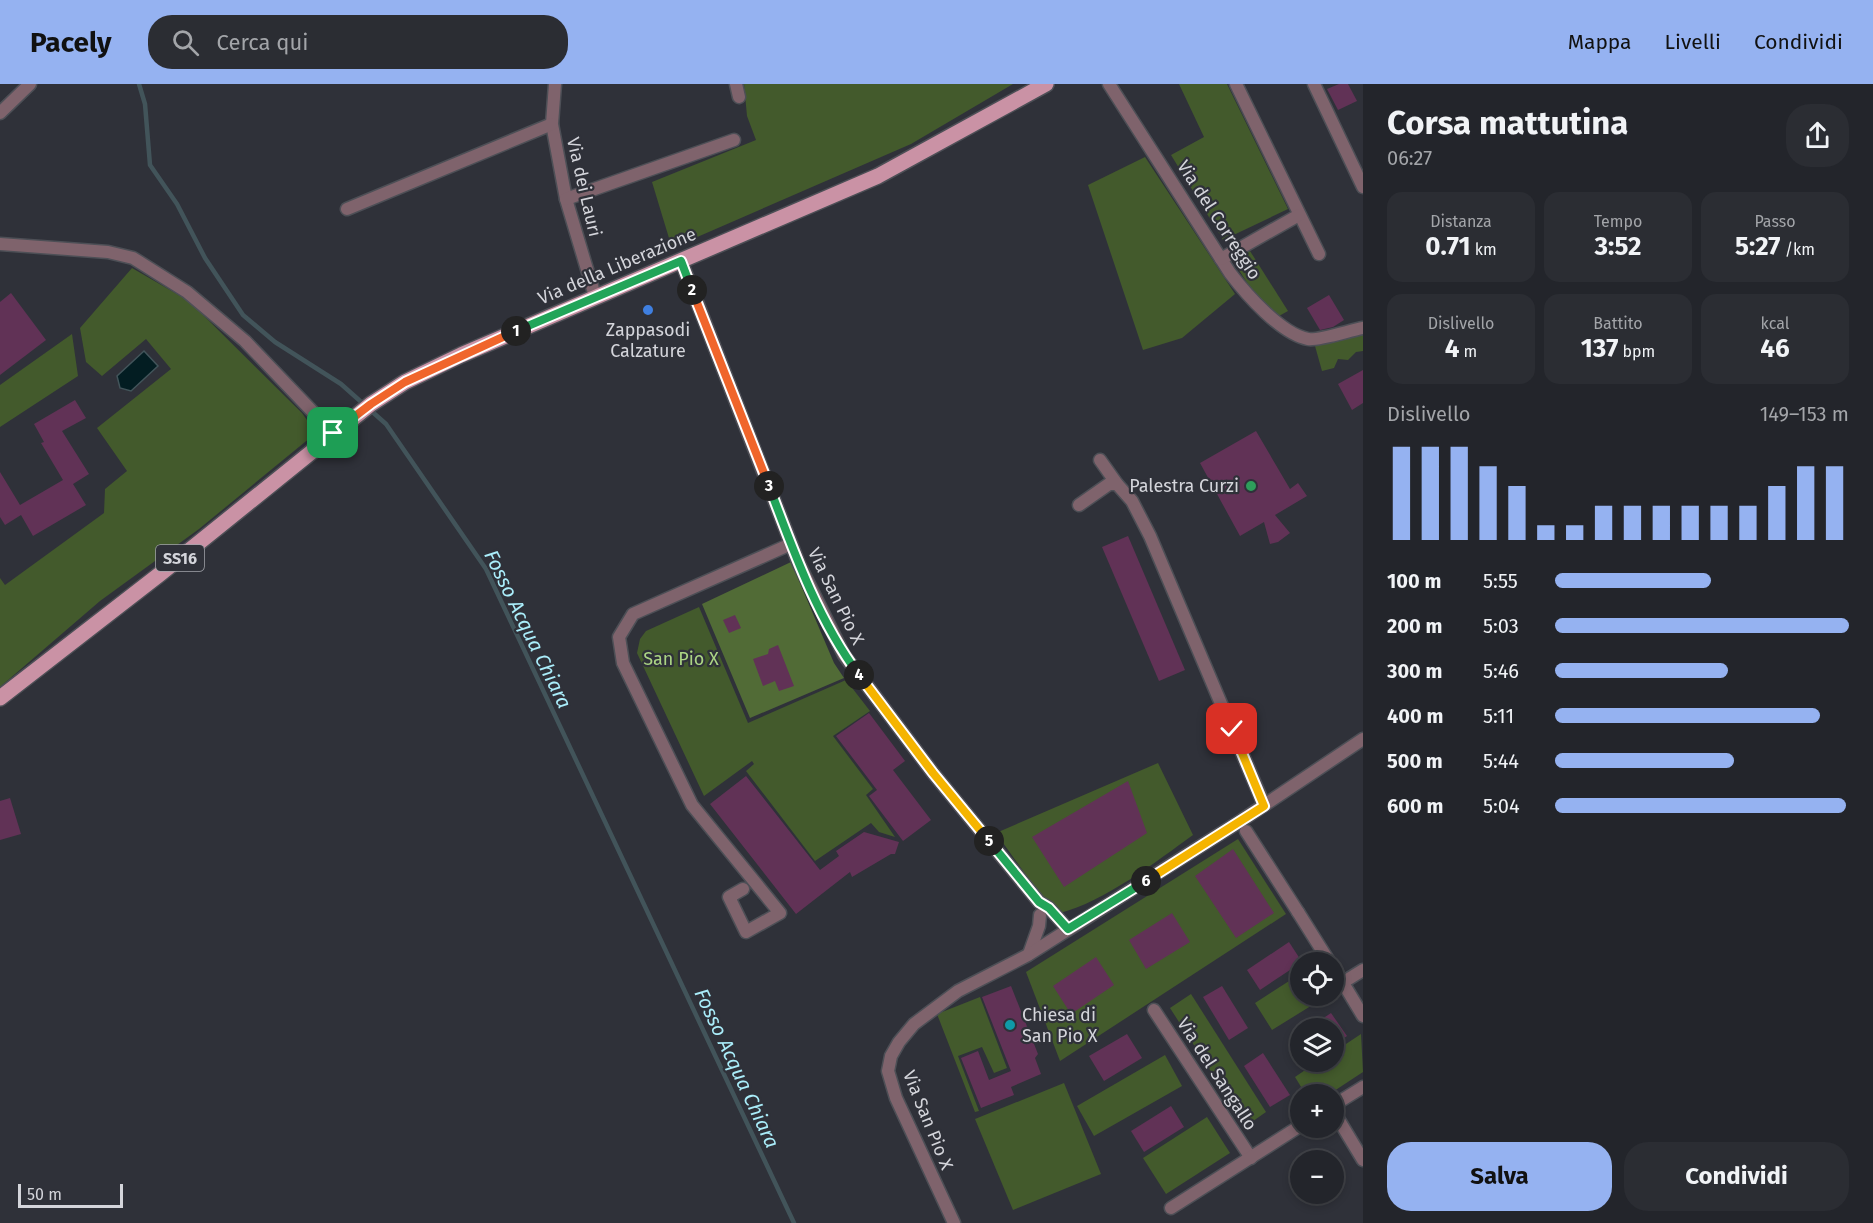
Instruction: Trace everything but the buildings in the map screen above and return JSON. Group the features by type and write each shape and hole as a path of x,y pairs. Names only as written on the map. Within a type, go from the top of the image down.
{"main road":[{"name":"Via della Liberazione","path":"0,698 160,574 333,433 405,382 595,296 878,176 1046,84"}],"street":[{"path":"0,113 30,84"},
{"name":"Via dei Lauri","path":"555,84 552,124 566,199 595,296"},
{"path":"736,84 739,97"},
{"name":"Via del Correggio","path":"1109,84 1247,296 1282,327 1308,339 1363,328"},
{"path":"1236,84 1319,254"},
{"path":"1314,84 1363,187"},
{"path":"347,209 552,124"},
{"path":"566,199 734,140"},
{"path":"1221,259 1299,214"},
{"path":"0,244 108,252 133,258 187,292 245,341 333,433"},
{"name":"Via San Pio X","path":"681,261 791,544 844,655 933,773 1040,908 1053,938"},
{"path":"1100,460 1132,501 1150,536 1264,806"},
{"path":"1079,505 1109,484 1117,484"},
{"path":"743,889 729,897 746,932 780,914 692,805 623,663 619,637 633,614 791,544"},
{"path":"1068,929 1264,806 1363,739"},
{"path":"1246,831 1323,952"},
{"path":"1028,955 1036,938 1040,908"},
{"name":"Via San Pio X","path":"954,1223 896,1098 888,1071 891,1056 914,1024 958,991 1028,955 1068,929 1049,908 1040,908"},
{"path":"1344,982 1363,970"},
{"path":"1344,986 1363,1016"},
{"name":"Via del Sangallo","path":"1154,1010 1251,1158"},
{"path":"1344,1099 1363,1087"},
{"path":"1344,1129 1363,1160"},
{"path":"1171,1208 1290,1133"}],"green space":[{"path":"744,84 1013,84 911,144 672,248 652,182 756,140 747,116"},
{"path":"1179,84 1227,84 1288,209 1223,240 1171,155 1204,137"},
{"path":"1145,157 1235,294 1182,338 1143,350 1088,185"},
{"path":"1250,251 1288,311 1279,316 1255,295 1233,261"},
{"path":"132,268 189,301 302,413 316,433 199,529 100,601 0,687 0,578 5,585 104,513 105,489 127,471 97,428 171,369 146,339 102,376 86,362 80,328"},
{"path":"72,334 78,376 0,427 0,385"},
{"path":"1363,335 1363,351 1356,352 1348,360 1338,359 1334,368 1322,371 1315,346"},
{"path":"791,562 834,663 844,678 750,718 702,604"},
{"name":"San Pio X","path":"699,607 748,723 846,680 870,711 833,736 873,789 866,795 895,837 879,832 871,823 815,861 746,771 754,764 752,761 704,796 637,653 640,639 646,631"},
{"path":"1158,763 1193,835 1112,890 1077,908 1060,913 1043,899 996,833"},
{"path":"1238,839 1286,914 1060,1061 1026,972"},
{"path":"1290,980 1290,1006 1311,1006 1272,1030 1255,1003"},
{"path":"1191,994 1266,1112 1246,1126 1170,1008"},
{"path":"980,997 1007,1068 994,1073 982,1047 958,1056 979,1111 975,1112 937,1014"},
{"path":"1361,1034 1363,1072 1344,1084 1299,1084 1295,1077 1302,1072 1344,1072 1344,1045"},
{"path":"1165,1055 1182,1086 1094,1136 1077,1106"},
{"path":"1064,1083 1101,1174 1013,1210 975,1119"},
{"path":"1207,1117 1230,1153 1166,1194 1143,1158"}],"water":[{"path":"144,351 158,366 131,391 120,388 117,376"}],"waterway":[{"name":"Fosso Acqua Chiara","path":"139,84 145,104 150,165 177,204 205,258 243,315 275,342 341,384 386,424 486,569 794,1223"}],"place":[{"name":"Zappasodi Calzature","path":"648,310"},
{"name":"Palestra Curzi","path":"1251,486"},
{"name":"Chiesa di San Pio X","path":"1010,1025"}],"route":[{"path":"333,433 405,382 595,296 681,261 799,564 844,655 933,773 1039,902 1049,908 1068,929 1264,806 1232,729"}]}
